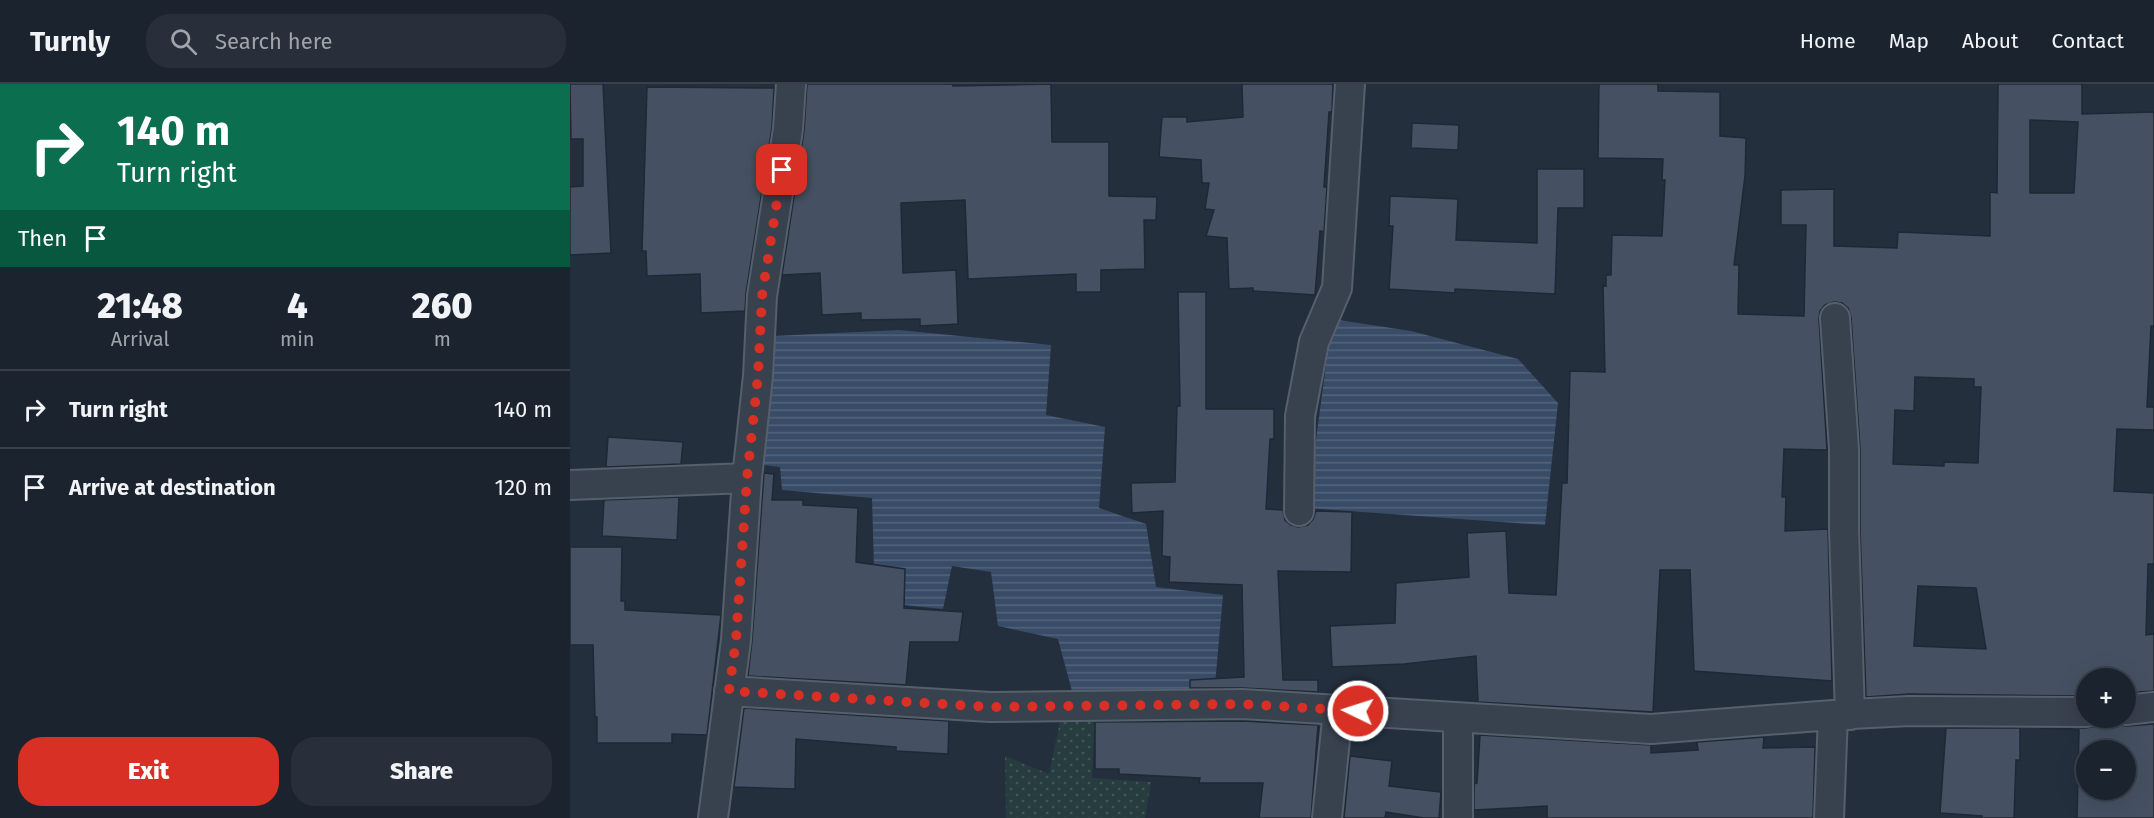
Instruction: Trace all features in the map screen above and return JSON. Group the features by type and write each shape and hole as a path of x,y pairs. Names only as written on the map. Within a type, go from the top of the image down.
{"street":[{"path":"713,818 736,640 747,478 758,376 762,296 788,129 791,84"},
{"path":"1299,511 1300,416 1314,342 1337,288 1350,84"},
{"path":"1829,818 1841,715 1844,528 1844,449 1835,318"},
{"path":"570,485 747,478"},
{"path":"729,691 990,707 1242,704 1652,729 1909,711 2076,712"},
{"path":"2136,709 2154,707"},
{"path":"1327,818 1338,710"},
{"path":"1458,718 1458,818"}],"green space":[{"path":"1095,716 1092,778 1151,782 1145,818 1006,818 1005,756 1049,774 1061,717"}],"water":[{"path":"1332,319 1411,331 1518,359 1558,403 1545,525 1307,508"},
{"path":"899,330 1051,345 1046,415 1105,427 1099,508 1146,524 1156,587 1223,595 1214,696 1075,702 1058,639 998,626 991,572 952,566 943,609 875,602 872,498 782,490 780,467 755,464 774,336"}],"building":[{"path":"570,84 603,84 611,253 570,255 570,187 583,186 583,139 571,139"},
{"path":"807,84 952,84 953,86 1051,84 1052,142 1109,142 1109,196 1157,197 1156,220 1144,220 1145,269 1101,270 1101,292 1076,292 1076,274 968,279 965,200 901,203 903,273 956,270 958,324 920,326 920,319 861,320 861,313 822,315 820,273 782,275 804,131"},
{"path":"1242,84 1333,84 1324,187 1327,187 1324,232 1320,231 1315,295 1253,291 1253,288 1229,289 1227,238 1206,236 1214,210 1205,209 1209,183 1202,183 1201,160 1159,157 1162,117 1187,117 1187,122 1243,117"},
{"path":"1599,84 1658,84 1658,91 1720,92 1720,136 1746,138 1745,176 1734,265 1739,265 1738,314 1804,316 1806,225 1781,225 1781,190 1834,189 1834,246 1897,248 1898,232 1990,236 1990,192 1997,193 1998,84 2082,84 2082,114 2154,112 2154,326 2151,326 2147,407 2154,407 2154,430 2117,429 2114,491 2154,493 2154,564 2148,564 2146,635 2154,634 2154,691 2136,692 2136,668 2076,668 2076,696 1909,694 1866,697 1860,529 1860,448 1851,317 1848,308 1842,303 1834,302 1825,305 1820,311 1819,319 1827,450 1784,449 1782,497 1786,497 1785,531 1828,529 1832,681 1694,671 1690,570 1660,570 1653,712 1478,702 1476,656 1404,664 1332,667 1330,626 1395,623 1396,583 1469,577 1467,533 1506,531 1509,593 1556,595 1562,483 1567,483 1570,371 1605,372 1603,285 1606,286 1606,275 1611,275 1612,235 1662,236 1665,180 1662,180 1663,159 1598,158","holes":["2030,120 2078,122 2074,193 2030,193","1915,377 1974,379 1974,387 1981,387 1978,463 1944,462 1944,466 1893,464 1895,410 1914,411","1918,586 1976,588 1986,649 1914,646"]},
{"path":"647,87 774,88 772,127 745,311 701,313 700,274 647,276 646,251 642,251"},
{"path":"1412,123 1459,125 1458,150 1411,148"},
{"path":"1537,169 1584,169 1584,208 1558,208 1555,294 1455,289 1455,293 1389,289 1393,226 1389,226 1390,196 1458,199 1456,240 1537,243"},
{"path":"1178,292 1206,292 1206,409 1274,409 1274,439 1270,439 1266,509 1283,510 1285,520 1298,527 1308,525 1316,511 1352,512 1351,572 1278,571 1283,680 1318,680 1318,692 1190,688 1190,680 1244,677 1242,585 1169,582 1170,557 1162,556 1163,511 1132,513 1131,483 1175,482 1177,406 1180,406"},
{"path":"608,437 683,442 681,464 606,467"},
{"path":"764,473 774,474 772,500 803,500 803,505 858,508 856,562 905,569 904,608 963,612 959,642 910,642 906,685 748,676"},
{"path":"679,497 677,540 602,536 604,500"},
{"path":"570,547 622,547 621,601 625,601 625,610 721,615 707,735 672,734 672,743 597,743 593,645 570,645"},
{"path":"744,708 949,721 948,754 896,751 896,747 796,739 795,789 734,787"},
{"path":"1242,721 1318,725 1311,818 1259,818 1263,783 1199,783 1200,778 1119,774 1119,769 1095,769 1095,722"},
{"path":"2154,724 2154,818 2077,818 2077,800 2136,800 2136,740 2079,740 2079,730 2039,728 2136,728 2136,725"},
{"path":"1946,728 2020,728 2020,760 2016,760 2014,818 1982,818 1982,816 1940,813"},
{"path":"1480,735 1651,745 1651,753 1698,750 1697,742 1764,737 1763,748 1815,747 1813,818 1547,818 1547,806 1474,810 1474,784 1477,783"},
{"path":"1350,756 1392,761 1389,786 1441,792 1439,818 1386,812 1385,818 1344,818"}],"route":[{"path":"782,170 762,296 758,376 747,478 736,640 729,691 990,707 1242,704 1358,711"}]}
